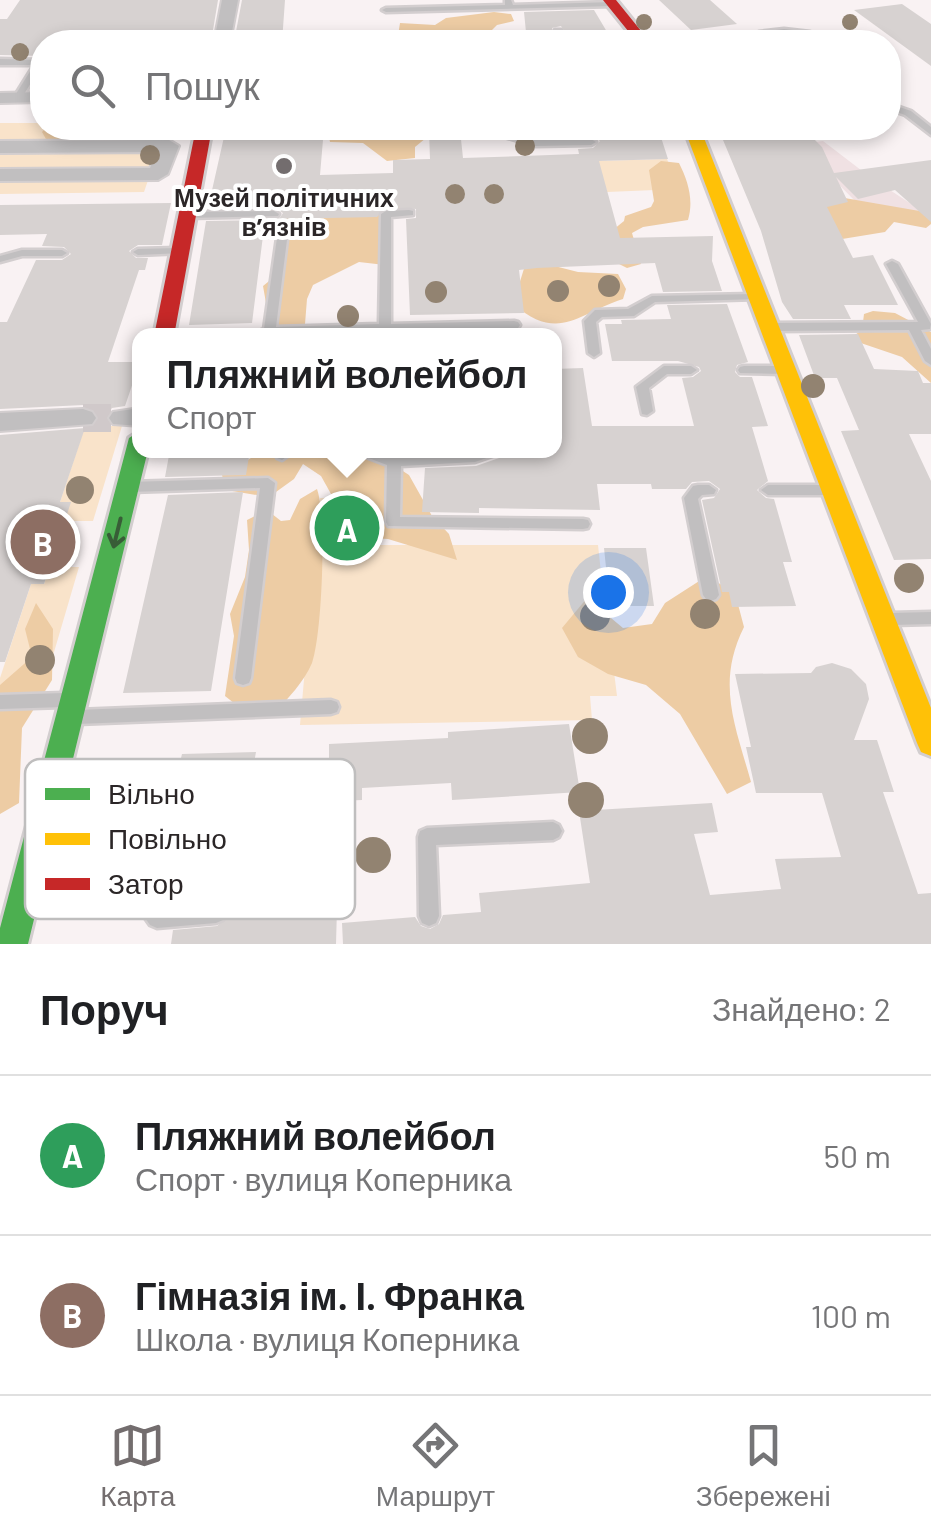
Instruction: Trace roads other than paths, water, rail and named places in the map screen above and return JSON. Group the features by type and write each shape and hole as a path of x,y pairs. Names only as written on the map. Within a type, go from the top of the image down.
{"main road":[{"path":"611,2 634,30"},
{"path":"165,328 202,140"},
{"path":"697,140 931,743"},
{"path":"59,759 129,486 132,449"},
{"path":"12,944 25,893"}],"street":[{"path":"224,30 230,0"},
{"path":"0,147 169,146 158,174 0,176"},
{"path":"0,422 82,418"}],"lane":[{"path":"386,10 611,2"},
{"path":"0,62 30,62"},
{"path":"9,97 30,73"},
{"path":"901,111 931,132"},
{"path":"525,140 590,142"},
{"path":"378,328 386,214 409,213"},
{"path":"186,216 274,214"},
{"path":"279,328 284,224"},
{"path":"138,252 178,251"},
{"path":"0,259 62,253"},
{"path":"892,264 923,326 931,361"},
{"path":"594,353 590,321 599,313 630,313 652,298 760,297"},
{"path":"460,328 514,326"},
{"path":"772,327 923,326"},
{"path":"647,411 642,387 664,370 691,370"},
{"path":"744,370 788,370"},
{"path":"382,458 394,462 459,458"},
{"path":"394,462 393,522 582,524"},
{"path":"129,486 268,483 243,678"},
{"path":"709,490 698,490 691,498 711,595"},
{"path":"768,490 834,490"},
{"path":"884,619 931,618"},
{"path":"0,702 72,708 332,707"},
{"path":"429,916 427,837 553,831"}],"tunnel":[{"path":"83,418 122,418"}],"place":[{"name":"Музей політичних в’язнів","path":"284,166"},
{"name":"Пляжний волейбол","path":"347,528"},
{"name":"Гімназія ім. І. Франка","path":"43,542"}]}
